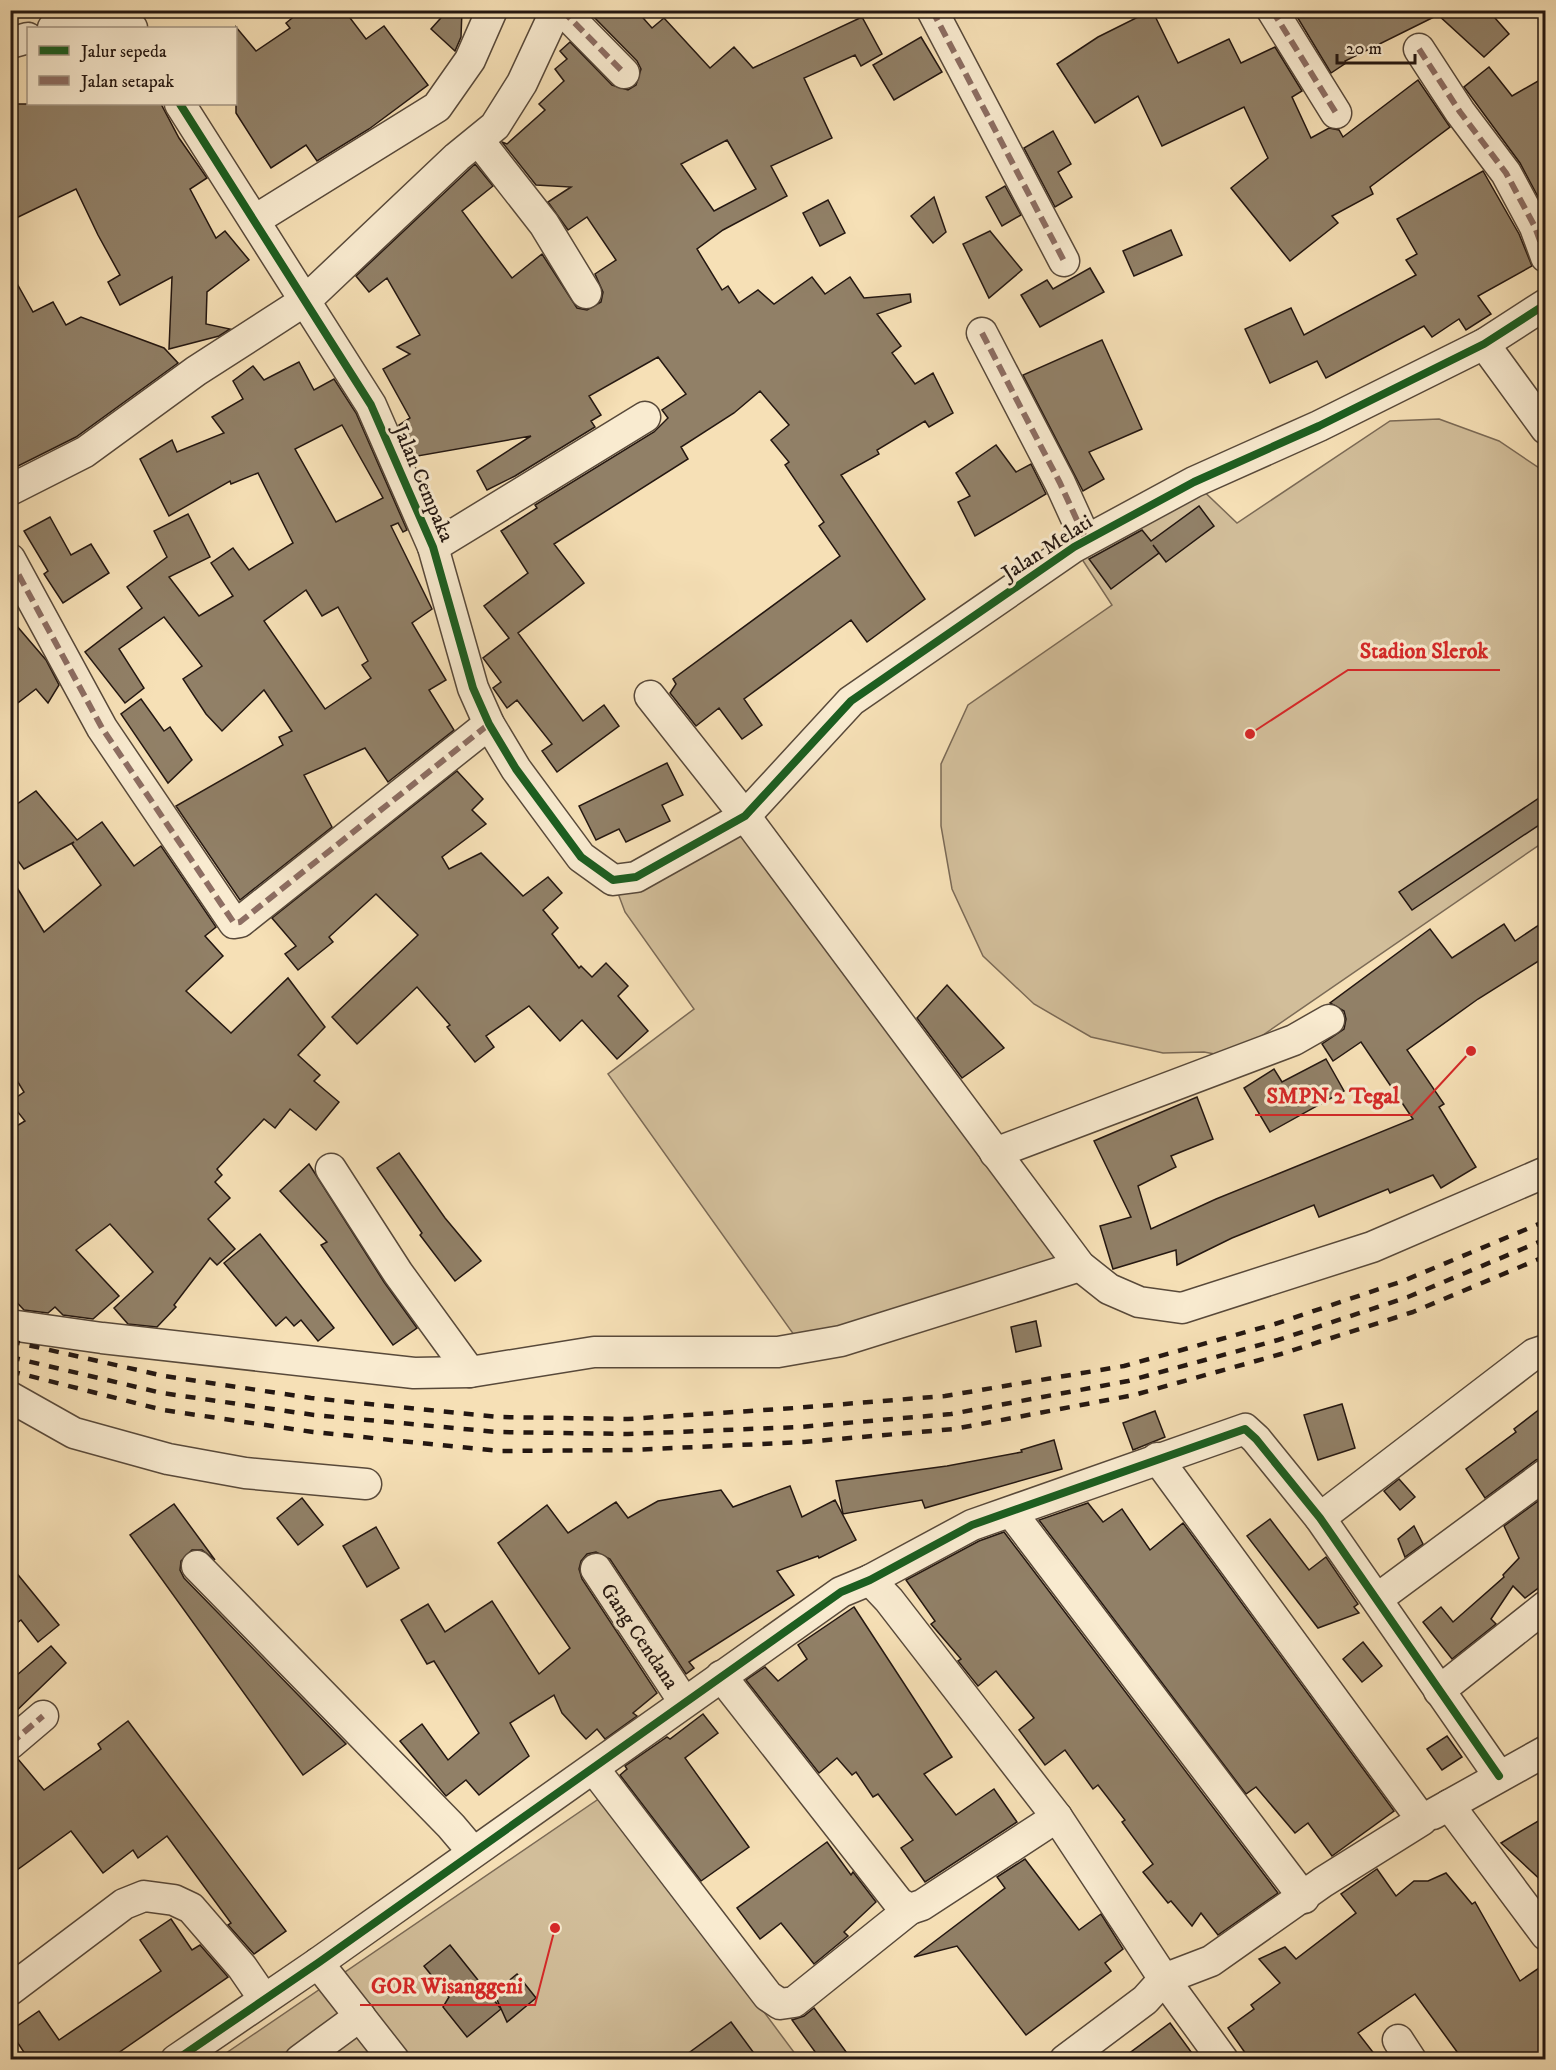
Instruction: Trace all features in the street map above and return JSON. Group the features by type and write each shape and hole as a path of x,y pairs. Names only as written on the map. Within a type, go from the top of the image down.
{"street":[{"path":"262,231 437,107 470,60 492,10"},
{"path":"10,490 85,452 303,294 457,157 479,141 510,106 555,10"},
{"path":"562,10 624,73"},
{"path":"932,10 1064,261"},
{"path":"1272,10 1336,112"},
{"path":"55,27 84,15 100,14 118,18 131,27"},
{"path":"10,43 27,38"},
{"path":"1419,49 1460,112 1506,172 1535,227 1545,257"},
{"name":"Jalan Cempaka","path":"181,105 303,294 371,405 433,547 473,688 489,724 516,769 581,857 613,880"},
{"path":"479,141 544,224 586,293"},
{"name":"Jalan Melati","path":"613,880 636,877 745,816 851,701 1086,540 1194,482 1319,426 1484,344 1545,304"},
{"path":"982,333 1060,483 1086,540"},
{"path":"1484,344 1545,429"},
{"path":"433,547 645,417"},
{"path":"10,559 102,728 234,923 240,922 489,724"},
{"path":"650,696 745,816 1080,1266 1109,1289 1139,1302 1182,1308 1372,1247 1545,1172"},
{"path":"995,1153 1294,1040 1329,1020"},
{"path":"331,1169 398,1273 470,1372"},
{"path":"10,1324 102,1338 316,1364 414,1373 470,1372 594,1352 778,1352 804,1349 841,1341 1080,1266"},
{"path":"1320,1518 1534,1354 1545,1350"},
{"path":"10,1397 74,1433 168,1459 245,1473 366,1484"},
{"path":"176,2060 318,1963 594,1769 720,1676 842,1592 870,1580 972,1525 1157,1458 1245,1429 1256,1439 1320,1518 1499,1776"},
{"path":"1157,1458 1422,1820"},
{"path":"1377,1599 1545,1474"},
{"path":"1011,1512 1304,1898"},
{"path":"197,1566 451,1826 473,1852"},
{"name":"Gang Cendana","path":"596,1569 684,1702"},
{"path":"870,1580 889,1600 1057,1817 1164,1979 1223,2060"},
{"path":"1439,1691 1545,1605"},
{"path":"720,1676 899,1903 910,1909"},
{"path":"10,1744 43,1716"},
{"path":"1065,2060 1145,2000 1164,1979 1211,1961 1304,1898 1323,1882 1422,1820 1545,1751"},
{"path":"594,1769 768,1996 780,2004 794,2002 910,1909 922,1905 1057,1817"},
{"path":"1449,1805 1545,1935"},
{"path":"10,1990 124,1904 144,1896 174,1900 191,1908 242,1967 264,1999"},
{"path":"318,1963 394,2060"},
{"path":"300,2060 360,2016"}],"shaded area":[{"path":"1439,419 1499,441 1545,472 1545,841 1231,1057 1204,1052 1163,1053 1091,1037 1034,1004 983,956 952,889 941,826 941,764 968,705 1112,605 1074,547 1194,482 1237,523 1390,421"},
{"path":"745,816 1080,1266 804,1349 608,1074 694,1009 625,912 613,880"},
{"path":"603,1796 799,2059 216,2060"}],"building":[{"path":"302,10 344,10 366,39 384,26 428,85 369,129 317,161 306,145 271,168 236,113 237,28 256,51 290,28 286,23"},
{"path":"448,10 462,10 461,37 455,51 431,29"},
{"path":"587,10 636,10 652,28 664,18 710,68 734,47 753,68 862,17 882,54 861,66 855,55 804,78 832,138 771,166 787,196 723,230 697,249 722,290 728,286 739,303 758,290 774,304 812,277 825,294 850,277 864,298 910,294 911,302 877,314 901,346 892,353 915,384 933,373 953,413 929,427 925,421 877,450 879,454 841,475 925,599 867,642 851,620 744,699 762,725 742,739 719,708 696,726 670,693 676,684 673,679 840,556 819,526 824,522 785,465 789,462 771,440 789,425 760,391 734,413 681,447 688,459 554,544 584,583 518,633 583,721 604,705 619,726 557,772 542,751 552,744 517,700 507,708 493,688 501,682 483,658 509,638 484,606 528,573 501,531 537,508 535,505 654,432 668,418 662,410 686,394 658,357 589,396 601,415 591,421 595,427 515,476 487,490 477,471 531,436 412,457 399,425 410,418 383,369 410,354 397,347 420,335 387,278 369,292 356,276 475,164 493,186 462,211 512,278 542,254 577,308 587,310 601,302 603,292 595,274 616,260 587,217 568,230 548,202 571,187 536,185 502,142 507,144 545,110 539,104 564,81 555,69 567,59 560,51 570,42 612,85 628,90 636,85 641,69 637,61","holes":["727,140 756,189 714,211 681,164"]},
{"path":"1152,10 1178,63 1229,39 1241,63 1275,47 1302,91 1292,97 1311,138 1329,128 1339,130 1343,137 1418,80 1450,127 1370,187 1373,194 1332,216 1338,223 1290,261 1231,188 1268,158 1244,107 1162,146 1138,96 1095,123 1057,64 1098,37"},
{"path":"1293,10 1488,10 1509,34 1484,57 1438,15 1345,61 1346,63 1331,73"},
{"path":"921,37 942,72 894,100 873,65"},
{"path":"1489,67 1512,96 1545,77 1545,210 1520,163 1464,87"},
{"path":"10,104 162,105 179,138 207,178 190,189 216,238 225,231 249,260 207,292 206,324 230,329 219,336 169,349 172,277 120,305 108,282 120,275 76,189 10,221"},
{"path":"1053,131 1071,164 1058,172 1072,197 1055,207 1024,148"},
{"path":"1483,171 1519,234 1532,266 1478,296 1491,314 1466,330 1459,319 1432,337 1424,326 1326,378 1317,361 1270,383 1245,329 1291,308 1304,335 1416,275 1406,260 1417,254 1397,219"},
{"path":"1005,186 1021,215 1002,226 986,197"},
{"path":"934,197 946,232 933,243 911,216"},
{"path":"828,200 845,233 820,246 803,213"},
{"path":"1171,230 1182,255 1134,276 1123,251"},
{"path":"990,231 1022,270 989,298 963,244"},
{"path":"1090,268 1104,292 1040,327 1021,295 1047,280 1053,289"},
{"path":"10,271 33,312 53,302 66,325 81,317 164,348 178,363 76,437 10,470"},
{"path":"1102,340 1142,429 1089,452 1104,479 1083,491 1023,375"},
{"path":"299,362 314,390 334,379 356,413 407,530 403,532 398,523 391,526 432,609 412,623 446,680 429,690 454,730 388,782 365,748 304,775 332,827 240,900 176,806 283,745 279,737 292,731 264,690 222,731 206,714 183,679 202,666 164,617 119,649 144,688 125,703 85,652 142,608 127,587 167,557 154,531 188,514 210,557 169,577 199,616 233,596 211,563 233,548 249,570 293,543 258,473 231,484 230,481 169,516 140,459 172,440 177,452 224,433 212,417 243,399 233,381 253,366 264,380","holes":["342,425 383,498 336,522 295,449","306,590 322,616 338,607 368,661 362,665 371,678 325,709 264,621"]},
{"path":"996,445 1016,472 1031,464 1046,494 975,536 958,502 970,496 956,473"},
{"path":"1199,506 1214,526 1166,562 1153,545 1159,553 1111,589 1089,559 1142,530 1151,541"},
{"path":"50,517 71,555 91,544 109,573 63,603 44,574 48,571 24,531"},
{"path":"10,618 46,660 59,685 48,703 36,689 10,709"},
{"path":"141,699 164,731 170,727 192,760 168,783 121,714"},
{"path":"667,763 683,795 662,805 670,821 626,842 619,829 596,840 579,806"},
{"path":"457,771 483,799 472,810 486,824 442,857 449,869 481,853 523,896 548,877 562,893 543,910 558,928 552,934 579,968 581,966 592,977 606,963 628,986 618,996 648,1031 617,1059 582,1020 560,1041 529,1006 486,1036 494,1047 475,1062 447,1027 450,1025 417,987 357,1044 332,1017 418,935 376,894 329,937 333,942 298,970 285,954 296,946 272,918"},
{"path":"36,791 77,840 102,822 134,866 161,846 216,927 205,936 223,956 186,991 231,1033 288,978 325,1027 298,1055 320,1075 314,1081 339,1102 316,1130 290,1109 275,1128 264,1119 217,1169 222,1175 215,1182 230,1198 208,1219 235,1249 217,1265 210,1258 174,1305 176,1307 157,1327 128,1324 114,1308 153,1272 110,1224 76,1250 119,1296 93,1319 63,1315 55,1307 48,1313 24,1310 10,1295 10,1130 25,1121 10,1102 24,1092 10,1069 10,876 44,932 101,885 72,844 74,842 24,869 10,850 10,809"},
{"path":"1545,794 1545,821 1412,910 1399,892"},
{"path":"1545,921 1545,957 1478,999 1407,1050 1444,1104 1439,1107 1476,1167 1441,1188 1433,1175 1390,1193 1388,1189 1319,1217 1314,1205 1232,1238 1177,1265 1176,1250 1113,1269 1100,1226 1131,1217 1094,1141 1197,1097 1213,1139 1171,1156 1176,1167 1138,1186 1151,1229 1216,1199 1413,1119 1361,1042 1333,1061 1322,1044 1344,1029 1346,1019 1344,1011 1330,1003 1430,929 1452,958 1504,924 1515,941"},
{"path":"947,985 1004,1048 962,1078 917,1018"},
{"path":"1326,1059 1344,1091 1270,1132 1244,1088 1274,1069 1282,1082"},
{"path":"399,1153 445,1218 481,1261 455,1281 420,1235 422,1233 377,1168"},
{"path":"309,1164 384,1282 417,1328 393,1345 321,1245 327,1242 280,1191"},
{"path":"260,1234 334,1328 318,1341 301,1320 294,1326 286,1317 276,1326 224,1263"},
{"path":"1036,1321 1041,1346 1016,1352 1011,1327"},
{"path":"1342,1404 1355,1448 1318,1460 1304,1415"},
{"path":"1545,1405 1545,1457 1536,1460 1485,1498 1466,1469 1516,1432 1514,1429"},
{"path":"1155,1411 1165,1437 1133,1450 1123,1423"},
{"path":"1054,1440 1062,1469 925,1508 922,1500 843,1514 836,1481 947,1466 1022,1452 1021,1450"},
{"path":"1399,1479 1415,1497 1400,1510 1384,1491"},
{"path":"790,1486 802,1517 835,1500 856,1540 819,1558 818,1556 777,1571 794,1595 689,1662 694,1668 686,1674 610,1559 596,1552 587,1554 581,1561 579,1569 582,1579 657,1693 633,1713 637,1716 605,1739 597,1729 586,1739 562,1713 554,1695 510,1723 529,1756 479,1795 466,1780 446,1796 400,1741 422,1724 448,1760 479,1733 434,1661 427,1664 401,1620 428,1604 445,1632 492,1601 539,1674 570,1648 498,1543 547,1505 568,1533 616,1502 628,1518 658,1501 721,1490 733,1507"},
{"path":"1545,1496 1545,1583 1525,1598 1513,1586 1491,1619 1496,1624 1452,1659 1423,1622 1441,1607 1453,1622 1504,1577 1503,1575 1519,1558 1504,1526"},
{"path":"302,1498 323,1525 298,1545 277,1518"},
{"path":"1088,1503 1103,1522 1122,1509 1150,1550 1183,1523 1394,1811 1332,1856 1308,1823 1295,1833 1256,1787 1246,1794 1039,1520"},
{"path":"174,1504 215,1560 202,1550 192,1550 181,1561 180,1570 184,1578 346,1744 303,1775 130,1535"},
{"path":"1270,1519 1309,1570 1326,1557 1358,1604 1354,1607 1359,1613 1318,1628 1247,1536"},
{"path":"1414,1526 1423,1544 1405,1557 1398,1539"},
{"path":"376,1527 399,1568 367,1587 343,1546"},
{"path":"1004,1532 1278,1893 1218,1935 1201,1913 1192,1926 1171,1901 1168,1903 1143,1872 1153,1864 1122,1822 1125,1820 1098,1785 1093,1789 1065,1750 1045,1765 1019,1730 1034,1718 996,1671 978,1686 958,1661 961,1659 931,1624 935,1621 906,1580 979,1541"},
{"path":"10,1565 59,1625 38,1642 21,1620 10,1628"},
{"path":"854,1607 952,1757 924,1774 956,1815 994,1789 1017,1822 925,1882 901,1848 913,1840 878,1794 873,1797 856,1772 852,1775 837,1758 819,1773 746,1680 765,1667 778,1681 807,1659 798,1645"},
{"path":"1363,1642 1382,1666 1362,1682 1343,1659"},
{"path":"51,1646 66,1663 10,1717 10,1681"},
{"path":"703,1714 718,1733 685,1758 749,1847 701,1881 620,1775 627,1769 625,1766 667,1737 670,1739"},
{"path":"128,1721 286,1931 254,1954 228,1925 231,1923 167,1836 138,1858 133,1850 103,1873 71,1831 10,1875 10,1761 18,1759 44,1790 101,1749 98,1744"},
{"path":"1447,1736 1462,1757 1442,1770 1427,1749"},
{"path":"1545,1817 1545,1884 1501,1843"},
{"path":"827,1842 851,1875 853,1872 876,1902 844,1932 848,1936 814,1964 781,1923 760,1939 737,1908"},
{"path":"1025,1859 1079,1930 1101,1914 1123,1949 1105,1963 1111,1971 1026,2035 957,1946 914,1957 1005,1888 997,1877"},
{"path":"1377,1869 1396,1896 1414,1881 1428,1881 1446,1873 1472,1904 1475,1902 1520,1981 1545,1964 1545,2060 1463,2060 1415,1994 1358,2033 1379,2060 1250,2060 1228,2028 1254,2009 1251,2005 1280,1983 1259,1959 1285,1947 1296,1959 1356,1913 1341,1894"},
{"path":"171,1919 192,1950 200,1945 228,1977 108,2060 29,2060 10,2031 39,2011 59,2040 161,1971 140,1940"},
{"path":"450,1945 501,2009 467,2037 443,2007 449,1997 424,1966"},
{"path":"517,1974 536,1998 507,2022 494,1993"},
{"path":"814,2008 852,2060 821,2060 792,2020 804,2016"},
{"path":"731,2022 759,2060 679,2060"},
{"path":"1170,2023 1197,2060 1120,2060"}],"railway":[{"path":"10,1341 164,1376 311,1398 498,1417 628,1419 795,1408 945,1396 1124,1366 1275,1324 1403,1281 1546,1221"},
{"path":"10,1357 162,1393 314,1415 497,1432 628,1434 799,1427 951,1414 1128,1381 1278,1340 1408,1297 1546,1239"},
{"path":"10,1371 163,1410 313,1432 500,1451 631,1450 804,1442 954,1429 1134,1395 1281,1354 1413,1312 1546,1256"}],"marked path":[{"path":"562,10 624,73"},
{"path":"932,10 1064,261"},
{"path":"1272,10 1336,113"},
{"path":"1419,49 1460,112 1506,173 1535,227 1546,257"},
{"path":"982,333 1060,483 1086,540"},
{"path":"10,559 102,728 234,923 240,922 489,724"},
{"path":"10,1744 43,1716"}],"cycle path":[{"path":"181,105 371,405 433,547 473,688 489,724 516,769 581,857 613,880 636,877 745,816 851,701 1074,547 1194,482 1319,426 1484,344 1546,304"},
{"path":"176,2060 318,1963 841,1592 870,1580 972,1525 1245,1429 1256,1439 1320,1518 1499,1776"}],"place":[{"name":"Stadion Slerok","path":"1250,734"},
{"name":"SMPN 2 Tegal","path":"1471,1051"},
{"name":"GOR Wisanggeni","path":"555,1928"}]}
